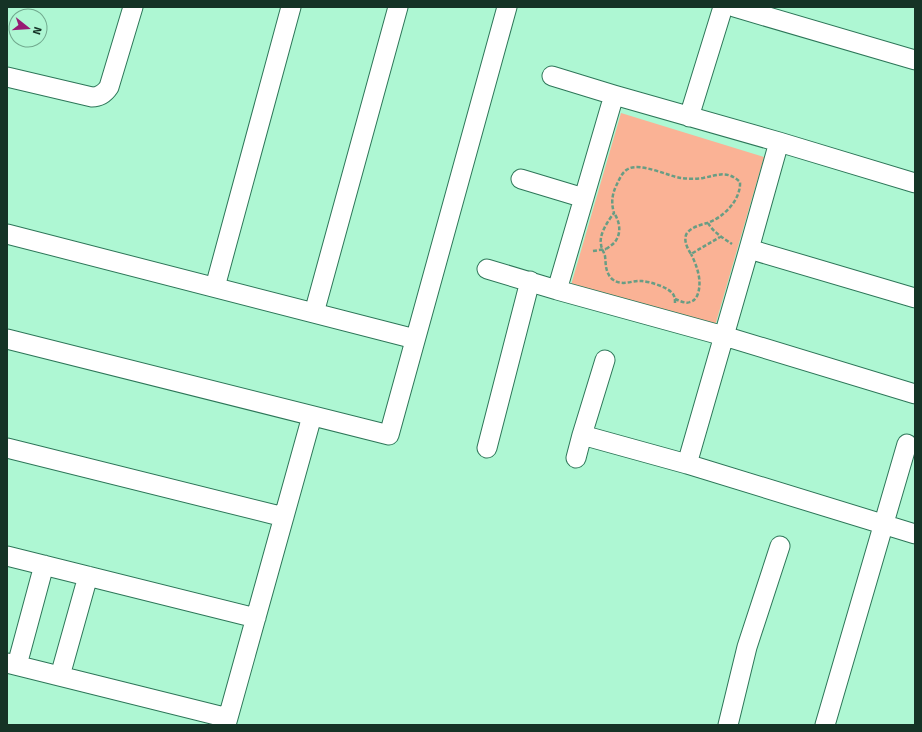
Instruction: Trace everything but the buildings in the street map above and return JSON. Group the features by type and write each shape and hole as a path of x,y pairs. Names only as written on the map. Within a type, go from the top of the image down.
{"street":[{"path":"7,77 92,97 102,95 109,87 134,7"},
{"path":"214,287 291,7"},
{"path":"314,313 398,7"},
{"path":"7,339 389,435 507,7"},
{"path":"689,117 723,7"},
{"path":"734,7 915,60"},
{"path":"552,76 915,183"},
{"path":"557,290 614,95"},
{"path":"687,464 779,142"},
{"path":"521,179 584,198"},
{"path":"7,234 415,339"},
{"path":"749,249 915,298"},
{"path":"487,269 724,336 915,394"},
{"path":"487,448 530,281"},
{"path":"576,458 605,360"},
{"path":"44,565 12,664 227,722 312,416"},
{"path":"582,435 687,464 915,534"},
{"path":"825,725 907,444"},
{"path":"7,448 284,517"},
{"path":"728,725 747,647 780,546"},
{"path":"7,556 256,618"},
{"path":"60,676 88,576"}],"path":[{"path":"594,251 606,248 615,242 618,236 620,228 614,213 612,202 613,194 622,174 629,168 641,167 681,178 701,178 723,174 734,177 740,182 739,193 734,203 720,216 708,223 701,224 688,232 686,237 687,248 695,263 698,274 698,293 694,300 690,302 675,299"},
{"path":"614,213 605,228 601,239 608,274 613,280 622,283 641,281 660,286 670,291 674,295 675,299 672,321"},
{"path":"708,223 720,237 735,246 749,249"},
{"path":"691,254 720,237"}],"shaded area":[{"path":"621,113 764,157 715,326 571,285"}]}
